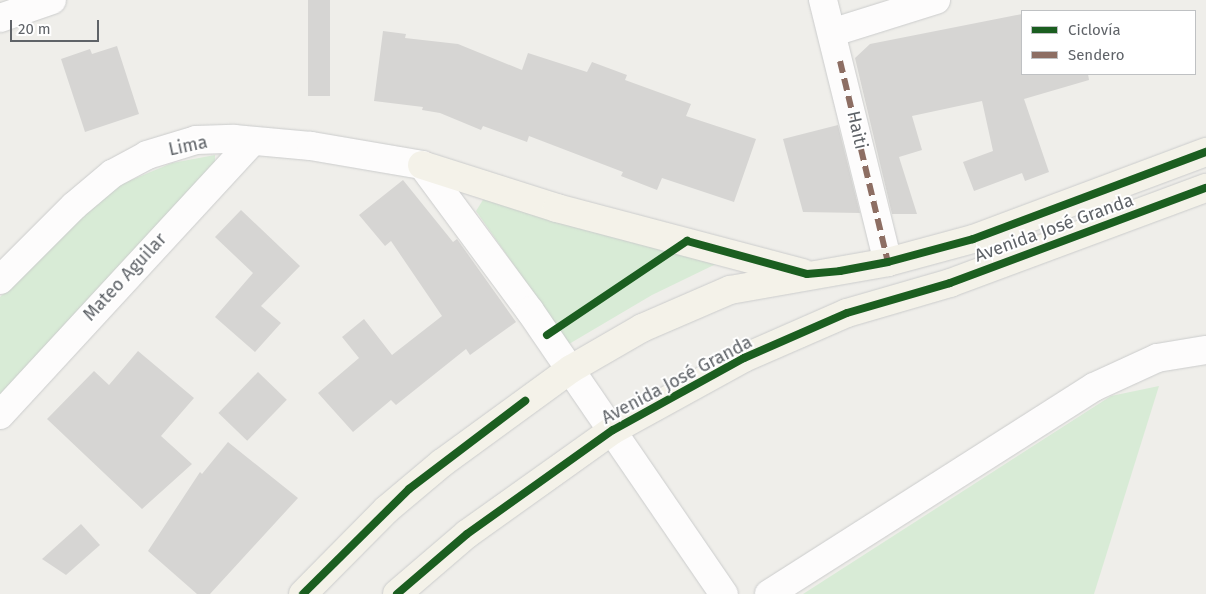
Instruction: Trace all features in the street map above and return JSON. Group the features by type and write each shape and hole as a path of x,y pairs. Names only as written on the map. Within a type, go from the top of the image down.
{"main road":[{"name":"Avenida José Granda","path":"303,594 355,539 409,490 571,369 642,328 730,290 807,274 888,262 972,239 1206,152"},
{"path":"422,165 557,208 807,274"},
{"name":"Avenida José Granda","path":"408,590 467,534 613,430 744,358 847,313 950,283 1206,188"}],"street":[{"path":"0,18 52,0"},
{"name":"Haiti","path":"823,0 834,32 888,262"},
{"path":"834,32 936,0"},
{"name":"Lima","path":"0,280 74,206 112,174 147,155 196,140 253,141 340,150 422,165"},
{"name":"Mateo Aguilar","path":"0,414 253,141"},
{"path":"422,165 571,369 724,594"},
{"path":"769,594 1094,386 1157,358 1206,350"}],"green space":[{"path":"215,155 215,162 0,399 0,297 89,206 117,186 172,163"},
{"path":"486,195 718,263 652,295 569,344 476,211"},
{"path":"1159,386 1094,594 803,594 1111,396"}],"building":[{"path":"308,0 330,0 330,96 308,96"},
{"path":"1021,14 1021,75 1088,75 1089,80 1024,99 1049,172 1025,181 1022,173 974,191 963,162 993,151 982,101 912,116 922,150 899,157 917,214 892,214 855,58 870,44"},
{"path":"383,31 406,34 405,38 458,44 522,70 528,53 587,72 592,62 627,75 625,80 691,104 686,116 756,139 734,202 662,178 657,190 621,176 623,172 529,136 527,142 483,126 481,130 440,113 422,110 423,107 374,101"},
{"path":"117,46 139,114 85,132 61,59 90,49 92,54"},
{"path":"838,125 860,213 803,212 783,139"},
{"path":"403,180 453,242 457,239 516,322 470,355 466,349 396,405 391,400 353,432 318,393 359,358 342,337 364,319 392,355 442,316 391,241 385,246 359,215"},
{"path":"241,210 300,266 261,306 281,323 255,352 215,317 253,273 215,237"},
{"path":"138,351 194,398 161,436 192,464 142,509 47,419 94,371 109,385"},
{"path":"258,372 287,400 247,441 218,413"},
{"path":"228,442 298,498 210,594 197,594 148,551 200,472 202,474"},
{"path":"81,524 100,545 66,575 42,559"}],"marked path":[{"path":"840,61 888,262"}],"cycle path":[{"path":"547,335 687,241 807,274 840,271 888,262 973,239 1206,152"},
{"path":"397,594 467,534 613,430 744,358 847,313 950,283 1206,188"},
{"path":"303,594 409,489 525,401"}]}
